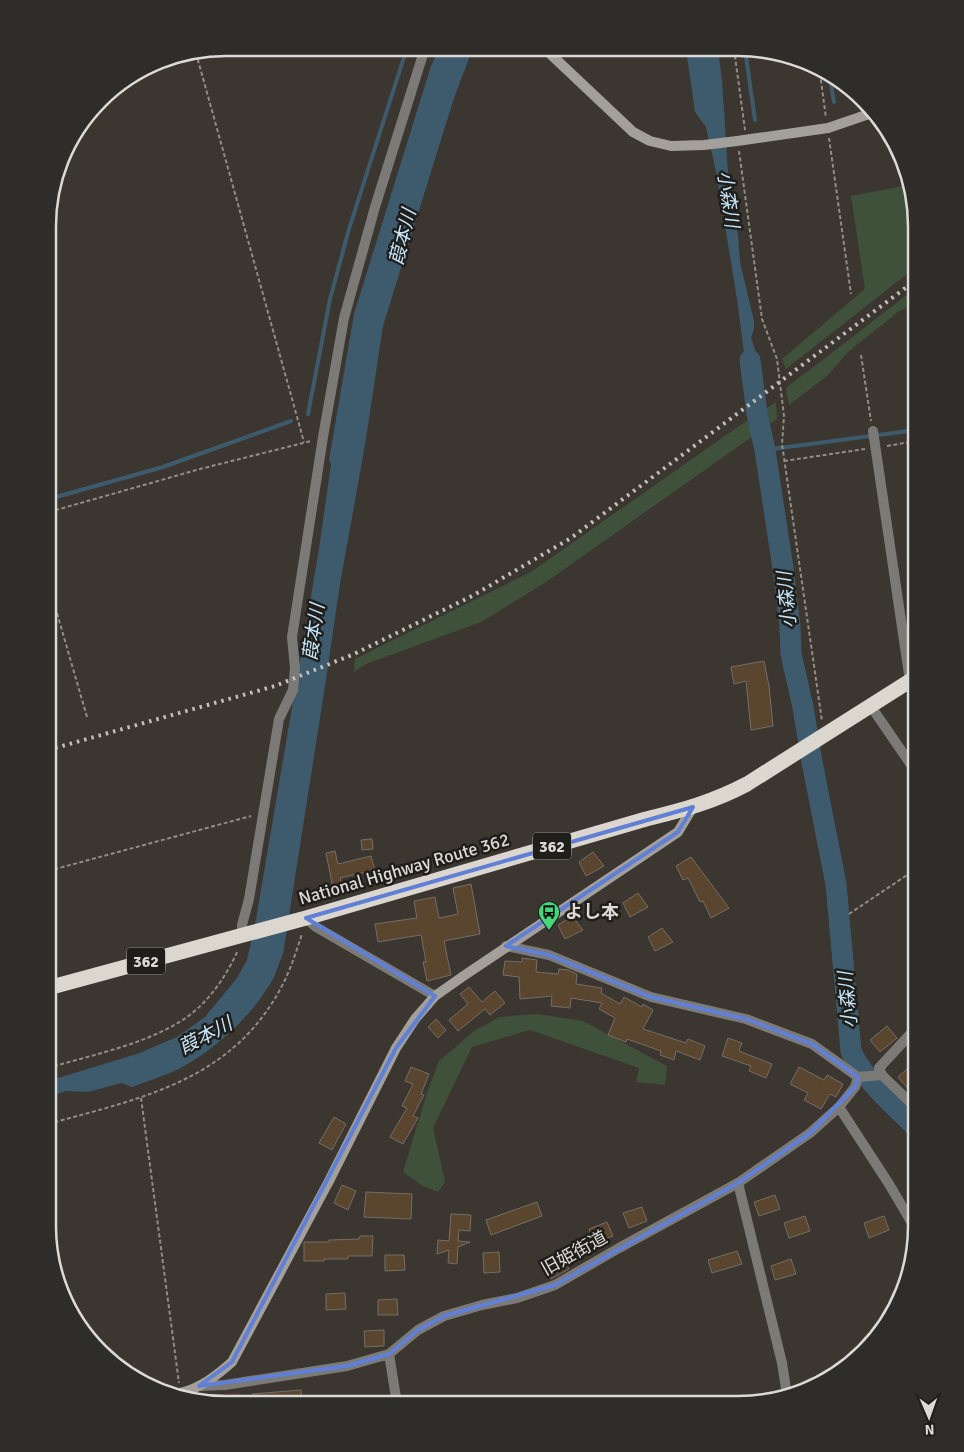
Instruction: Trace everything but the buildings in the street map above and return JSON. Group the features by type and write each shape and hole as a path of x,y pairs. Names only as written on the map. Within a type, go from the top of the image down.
{"highway":[{"name":"National Highway Route 362","path":"56,986 302,919 693,807 722,797 797,753 822,729 870,705 908,682"}],"street":[{"path":"553,56 633,132 650,141 671,146 704,145 828,128 866,115"},
{"path":"243,934 242,925 249,899 279,719 292,690 295,668 292,637 344,318 375,207 422,57"},
{"path":"873,431 908,646"},
{"path":"870,705 907,760"},
{"path":"199,1386 216,1377 232,1362 325,1188 396,1048 415,1019 435,996 506,946 678,832 693,807"},
{"path":"302,919 435,996"},
{"path":"506,946 549,954 651,997 746,1019 812,1044 858,1077 882,1075"},
{"path":"907,1037 878,1068 882,1075 907,1099"},
{"name":"旧姫街道","path":"180,1388 225,1385 347,1366 389,1354 418,1330 444,1316 482,1304 517,1298 555,1285 738,1183 810,1133 839,1106 855,1087 858,1077"},
{"path":"839,1106 907,1215"},
{"path":"738,1183 782,1363 786,1388"},
{"path":"389,1354 397,1396"}],"path":[{"path":"735,56 762,319 777,359 784,416 783,456 822,729"},
{"path":"198,59 304,442"},
{"path":"821,78 851,294"},
{"path":"861,355 873,431"},
{"path":"56,510 200,469 323,438"},
{"path":"784,462 875,445 908,442"},
{"path":"56,610 87,717"},
{"path":"56,869 263,813"},
{"path":"849,914 907,875"},
{"path":"56,1122 141,1098 174,1085 204,1070 222,1056 266,1012 285,980 292,963 302,919"},
{"path":"56,1066 143,1040 182,1020 209,997 229,971 238,949"},
{"path":"141,1098 180,1388"}],"highlighted area":[{"path":"693,807 678,832 506,946 549,955 651,997 746,1019 812,1044 858,1077 855,1087 810,1133 738,1183 555,1285 444,1316 418,1330 389,1354 347,1366 199,1386 232,1362 396,1048 435,996 306,918"}],"shaded area":[{"path":"240,1392 241,1396 227,1396 215,1395"}],"green space":[{"path":"902,186 908,227 908,273 786,369 782,359 865,289 851,196"},
{"path":"908,294 908,306 898,312 848,352 828,375 789,405 786,388"},
{"path":"776,402 777,419 546,582 481,622 366,664 354,672 355,659 531,572"},
{"path":"537,1014 583,1021 667,1066 665,1085 636,1082 639,1068 530,1030 472,1047 433,1128 445,1182 438,1192 423,1186 403,1172 427,1093 439,1061 474,1031 500,1017"}],"water":[{"path":"687,56 719,56 729,187 733,196 740,262 754,321 754,330 751,337 760,366 757,390 748,383 737,299 716,171 706,127 695,112"},
{"name":"葭本川","path":"435,57 470,57 454,98 383,326 365,445 340,584 283,954 273,979 255,1006 232,1030 193,1061 173,1072 132,1087 121,1083 88,1092 66,1091 56,1094 56,1079 137,1054 177,1037 205,1017 237,978 247,960 256,919 319,549 331,464 329,460 354,314"}],"waterway":[{"path":"308,414 330,299 349,229 404,57"},
{"path":"746,57 755,120"},
{"path":"831,84 834,102"},
{"name":"小森川","path":"750,360 757,414 765,450 783,568 790,627 791,654 803,707 836,884 851,1051 871,1081 907,1118"},
{"path":"56,497 163,467 291,421"},
{"path":"765,450 908,431"}],"railway":[{"path":"56,748 275,686 354,654 472,596 571,538 908,286"}],"place":[{"name":"よし本","path":"549,931"}]}
